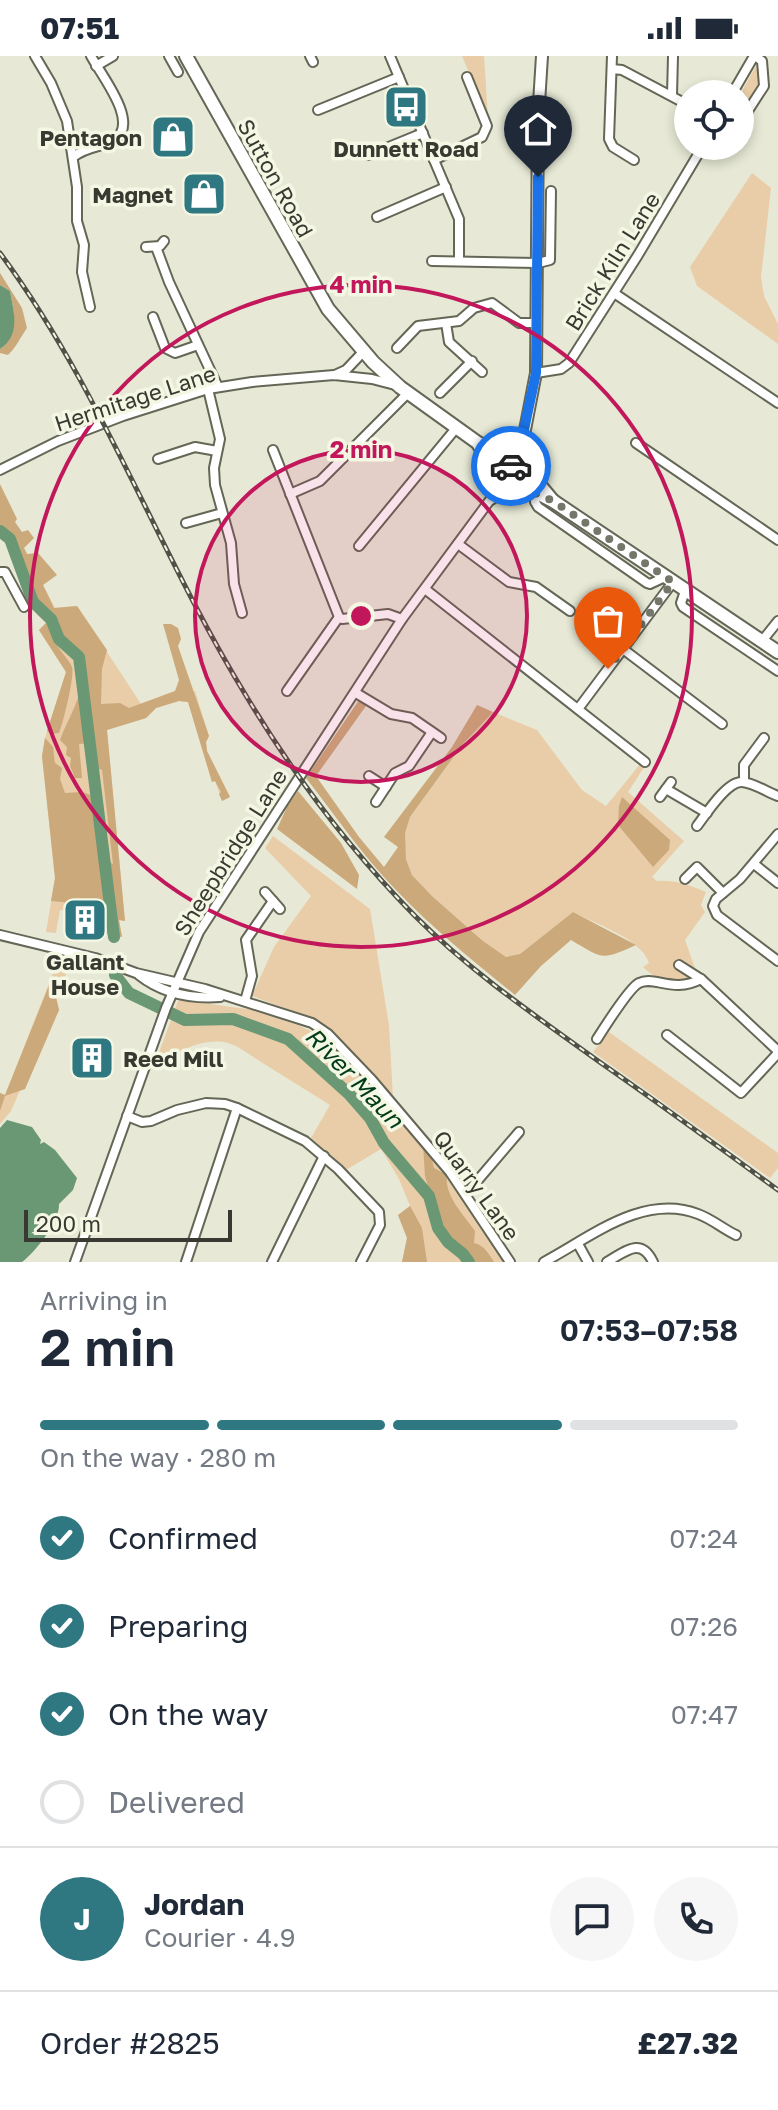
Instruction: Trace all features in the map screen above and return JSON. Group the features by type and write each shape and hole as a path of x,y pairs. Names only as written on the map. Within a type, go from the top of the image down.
{"highway":[{"name":"Sutton Road","path":"186,56 328,309 364,351 404,390 478,443 496,451 553,501 778,652"},
{"name":"Sutton Road","path":"478,443 484,452 514,467"}],"main road":[{"path":"514,467 536,373 542,56"},
{"path":"496,451 509,449 521,441"}],"street":[{"path":"35,56 61,104 73,157 77,221 84,245 82,272 90,307"},
{"path":"73,157 95,145 110,142 124,129 125,116 91,56"},
{"path":"96,66 113,56"},
{"path":"169,56 178,72"},
{"path":"390,56 459,219 459,261"},
{"path":"612,56 609,139 613,147 634,160"},
{"path":"612,69 622,70 672,95 673,56"},
{"path":"740,80 755,56 762,61 764,86 754,101"},
{"path":"318,110 399,77"},
{"path":"434,160 482,137 486,132 487,126 467,77"},
{"path":"369,155 423,133"},
{"name":"Brick Kiln Lane","path":"536,373 565,367 695,160"},
{"path":"377,217 446,187"},
{"path":"432,261 538,263 550,260 551,191"},
{"path":"155,245 213,388 220,439 214,468 215,485 231,543 234,584 242,613"},
{"path":"614,293 778,403"},
{"path":"397,348 418,326 459,321 474,308 492,303 519,323 536,323"},
{"path":"153,317 165,348 175,353 198,345"},
{"path":"446,323 449,342 482,372"},
{"path":"334,375 346,370 364,351"},
{"path":"440,393 472,361"},
{"name":"Hermitage Lane","path":"0,470 58,441 123,416 213,388 334,375 372,379 404,390"},
{"path":"290,494 320,481 404,390"},
{"path":"359,546 457,427"},
{"path":"636,443 778,540"},
{"path":"158,459 195,447 217,451"},
{"path":"273,450 339,617"},
{"name":"Sheepbridge Lane","path":"75,1262 163,1016 199,932 402,619 490,500 501,493 514,467"},
{"name":"Sutton Road","path":"538,489 538,507 647,583 669,580"},
{"path":"186,523 222,513"},
{"path":"458,544 509,582 536,587 570,611"},
{"path":"0,572 5,572 24,607"},
{"path":"578,709 669,580"},
{"path":"425,589 645,762"},
{"name":"Sutton Road","path":"685,591 681,603 683,607 778,671"},
{"path":"339,617 388,614 402,619"},
{"path":"287,691 339,617"},
{"path":"762,641 778,621"},
{"path":"623,649 722,724"},
{"path":"356,693 391,714 412,718 441,738"},
{"path":"376,802 395,773 409,766 432,732"},
{"path":"744,782 744,765 757,742"},
{"path":"369,776 386,787"},
{"path":"697,826 728,787 736,782 744,782 778,796"},
{"path":"660,797 668,785 707,813"},
{"path":"778,834 754,864 716,899 713,906 717,915 778,961"},
{"path":"754,864 778,883"},
{"path":"685,879 697,867 723,893"},
{"path":"265,892 280,909"},
{"path":"245,1001 252,976 246,940 273,901"},
{"path":"0,935 95,958 136,973 154,987 174,988"},
{"path":"667,1035 741,1093 778,1052 701,979 679,965"},
{"path":"597,1039 637,983 648,980 677,986 690,985 701,979"},
{"name":"Quarry Lane","path":"174,988 200,997 225,996 245,1001 312,1023 328,1034 386,1096 466,1194 510,1262"},
{"path":"127,1116 142,1122 151,1121 206,1103 225,1104 305,1141 379,1212 380,1225 361,1262"},
{"path":"186,1262 237,1108"},
{"path":"466,1194 519,1132"},
{"path":"272,1262 324,1156"},
{"path":"544,1262 619,1220 670,1206 699,1214 736,1235"},
{"path":"578,1244 588,1262"},
{"path":"607,1262 641,1247 647,1250 653,1262"}],"shaded area":[{"path":"462,56 484,56 488,118"},
{"path":"756,66 760,69 754,96 754,80 748,80"},
{"path":"752,173 771,188 761,277 764,296 778,324 778,344 697,286 690,267"},
{"path":"0,273 22,308 27,328 8,355 0,353 0,349 11,337 14,315 10,291 0,285"},
{"path":"0,285 10,291 14,323 11,337 0,349"},
{"path":"0,484 17,519 15,522 22,532 28,530 34,538 24,548 27,554 38,553 57,575 43,585 54,608 77,606 107,650 102,669 101,704 120,703 129,708 175,691 179,680 163,624 178,628 181,639 178,646 209,736 207,751 230,797 222,801 221,792 215,781 212,782 188,702 179,701 156,708 146,718 107,730 125,921 119,920 122,937 107,934 101,903 51,901 55,878 42,756 45,738 53,747 55,763 62,768 60,779 65,793 82,792 94,796 103,858 113,864 102,770 96,768 91,743 79,744 82,778 75,778 70,766 71,758 66,755 67,747 60,740 76,703 81,680 74,656 63,644 57,645 72,667 70,689 59,733 47,731 66,672 39,630 46,623 36,613 22,588 0,535"},
{"path":"0,513 24,548 55,608 77,606 141,704 175,691 195,691 209,736 207,751 230,797 222,801 215,781 212,782 188,702 179,701 156,708 146,718 107,730 125,921 119,920 122,937 107,934 103,915 60,910 56,933 46,932 55,878 42,756 66,672 39,630 46,623 36,613 22,588 0,535"},
{"path":"359,700 366,706 316,776 384,867 398,847 384,837 452,747 477,705 493,712 463,744 410,817 405,833 406,859 412,875 483,941 506,957 520,954 573,912 636,945 616,954 602,956 571,940 541,966 515,995 438,931 383,876 306,778"},
{"path":"493,712 537,730 582,790 606,806 641,763 645,766 628,792 684,841 652,877 657,881 670,881 706,892 701,905 705,912 685,940 696,971 692,978 679,983 663,980 643,967 649,963 637,946 573,912 520,954 507,958 483,941 412,875 406,859 404,833 410,817 463,744"},
{"path":"298,791 341,843 359,875 357,889 277,829"},
{"path":"622,797 670,840 669,850 653,867 618,825"},
{"path":"273,836 370,909 389,1025 393,1098 351,1050 320,1021 252,996 274,947 311,896 265,848"},
{"path":"59,958 64,962 72,961 56,997 59,1010 25,1089 20,1090 11,1111 0,1124 0,1093 5,1095"},
{"path":"50,983 60,986 56,997 59,1010 25,1089 5,1096 0,1111 0,1093 5,1095"},
{"path":"181,1000 254,1010 323,1037 366,1079 423,1144 448,1175 506,1262 402,1262 407,1238 398,1215 410,1206 399,1179 381,1149 346,1170 311,1138 330,1105 241,1049 228,1043 209,1042 182,1051 154,1066"},
{"path":"609,1032 778,1153 778,1168 770,1178 593,1052"},
{"path":"7,1120 32,1127 41,1140 40,1144 44,1142 55,1150 77,1178 73,1190 59,1204 56,1218 46,1235 22,1262 0,1262 0,1128"},
{"path":"423,1144 431,1155 434,1168 447,1175 452,1198 475,1231 474,1243 483,1248 494,1262 474,1262 443,1232 425,1176"},
{"path":"410,1206 422,1228 427,1262 402,1262 407,1238 398,1215"}],"waterway":[{"name":"River Maun","path":"0,531 10,539 33,602 51,619 59,639 79,657 114,937"},
{"name":"River Maun","path":"115,975 129,993 185,1020 233,1019 288,1039 349,1094 370,1118 384,1143 429,1196 438,1228 469,1262"}],"railway":[{"path":"0,253 69,359 213,639 245,694 303,782 345,838 415,916 482,975 778,1190"}],"way so far":[{"path":"511,466 507,471 535,493 553,501 673,582 608,669"}],"place":[{"name":"Dunnett Road","path":"406,107"},
{"name":"Pentagon","path":"173,137"},
{"name":"Magnet","path":"204,194"},
{"name":"Gallant House","path":"85,920"},
{"name":"Reed Mill","path":"92,1058"}],"route":[{"path":"511,466 518,458 536,373 538,177"}]}
